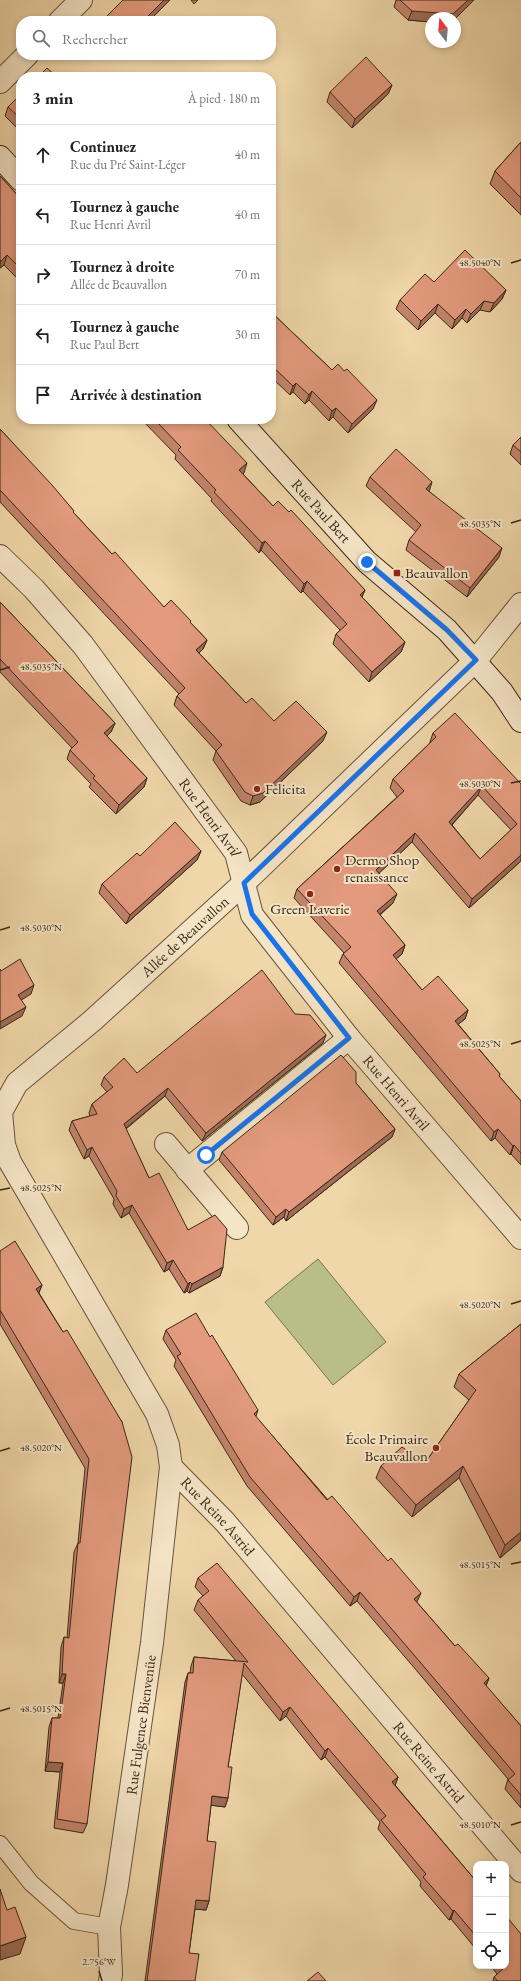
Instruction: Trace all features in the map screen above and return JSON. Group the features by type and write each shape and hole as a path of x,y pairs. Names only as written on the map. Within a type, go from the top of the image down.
{"street":[{"path":"65,16 81,0"},
{"path":"0,82 22,60"},
{"path":"0,158 16,175"},
{"name":"Rue Paul Bert","path":"243,424 367,562 447,630 476,660 502,692 521,721"},
{"name":"Rue Henri Avril","path":"0,556 34,589 83,645 236,853 252,914 349,1038 521,1238"},
{"name":"Allée de Beauvallon","path":"0,1112 17,1083 92,1021 244,883 476,660 521,604"},
{"path":"187,1170 349,1038"},
{"name":"Rue Reine Astrid","path":"0,1112 4,1145 10,1162 157,1414 168,1445 171,1467 226,1522 521,1871"},
{"path":"166,1144 237,1228"},
{"name":"Rue Fulgence Bienvenüe","path":"110,1981 109,1927 117,1885 152,1643 171,1467"}],"lane":[{"path":"0,1844 31,1883 74,1921 109,1927"}],"green space":[{"path":"318,1259 386,1342 333,1385 265,1302"}],"building":[{"path":"123,0 164,0 148,16 107,16"},
{"path":"400,0 468,0 455,12 412,11"},
{"path":"366,57 392,85 355,119 330,92"},
{"path":"47,68 51,72 43,72"},
{"path":"16,99 16,114 8,107"},
{"path":"521,142 521,198 495,171"},
{"path":"0,176 16,194 16,264 7,255 1,261"},
{"path":"465,250 506,290 494,303 484,301 471,314 466,309 455,320 438,304 421,321 400,300 425,274 434,282"},
{"path":"276,317 332,370 338,364 344,371 347,369 377,400 352,424 336,408 332,411 312,391 309,395 296,383 293,386 276,370"},
{"path":"159,424 210,424 247,463 239,470 273,506 278,501 289,512 291,510 365,590 360,595 405,642 372,672 336,634 347,624 307,581 304,584 265,541 262,543 214,492 216,490 178,450 181,447"},
{"path":"0,429 52,485 74,511 73,512 112,554 115,552 164,607 171,600 191,621 190,622 207,640 196,650 246,703 252,698 274,721 296,701 327,732 263,793 253,796 245,792 216,751 222,745 177,696 185,688 0,490"},
{"path":"521,437 521,452 513,445"},
{"path":"396,449 432,482 426,489 502,548 470,588 409,540 421,525 370,477"},
{"path":"0,602 115,723 104,733 147,778 119,805 93,778 95,776 70,750 78,742 0,659"},
{"path":"455,713 521,784 521,855 472,899 415,833 376,870 397,894 377,911 405,945 393,955 422,990 438,976 468,1010 455,1021 521,1101 521,1153 498,1129 494,1132 343,954 351,947 297,889 404,791 393,779 436,737 433,733","holes":["482,786 517,824 480,859 449,822"]},
{"path":"175,822 201,851 130,915 102,884 137,853 140,856"},
{"path":"20,959 34,985 18,995 26,1007 0,1022 0,969 1,971"},
{"path":"262,970 295,1014 310,1015 326,1035 206,1133 168,1088 124,1124 149,1178 159,1173 188,1230 215,1215 227,1229 223,1267 192,1284 190,1282 188,1284 173,1260 167,1263 132,1205 124,1209 116,1196 117,1191 92,1147 87,1150 72,1121 97,1114 92,1104 113,1087 104,1077 124,1058 137,1073"},
{"path":"341,1055 356,1072 356,1083 395,1129 289,1212 286,1209 276,1217 222,1152"},
{"path":"15,1241 42,1285 36,1289 63,1332 67,1330 122,1422 132,1457 87,1824 57,1819 63,1763 48,1762 52,1718 60,1718 66,1674 62,1674 64,1637 69,1638 78,1543 80,1543 89,1459 0,1310 0,1251"},
{"path":"196,1313 210,1337 212,1335 258,1410 254,1414 327,1500 332,1496 388,1561 391,1558 421,1593 414,1599 455,1646 458,1644 489,1678 484,1683 521,1726 521,1795 508,1780 515,1774 420,1662 360,1592 354,1597 250,1477 177,1356 181,1354 166,1330"},
{"path":"521,1324 521,1532 505,1545 463,1466 416,1505 381,1466 402,1447 425,1463 476,1390 459,1374"},
{"path":"217,1563 398,1777 392,1782 473,1877 473,1932 423,1877 426,1874 381,1820 386,1816 328,1748 325,1751 290,1707 283,1712 244,1663 228,1767 232,1767 228,1798 212,1796 207,1841 216,1842 209,1901 196,1900 189,1953 199,1954 195,1981 147,1981 188,1673 193,1673 194,1657 248,1662 198,1600 209,1591 198,1578"},
{"path":"0,1889 7,1910 15,1907 26,1937 0,1946"},
{"path":"509,1920 521,1934 521,1981 498,1981 494,1977 503,1969 509,1969"},
{"path":"318,1972 326,1981 307,1981"}],"place":[{"name":"Beauvallon","path":"397,573"},
{"name":"Felicita","path":"257,789"},
{"name":"Dermo Shop renaissance","path":"337,869"},
{"name":"Green Laverie","path":"310,894"},
{"name":"École Primaire Beauvallon","path":"436,1448"}],"route":[{"path":"206,1155 349,1038 252,914 244,883 476,660 447,630 367,562"}]}
